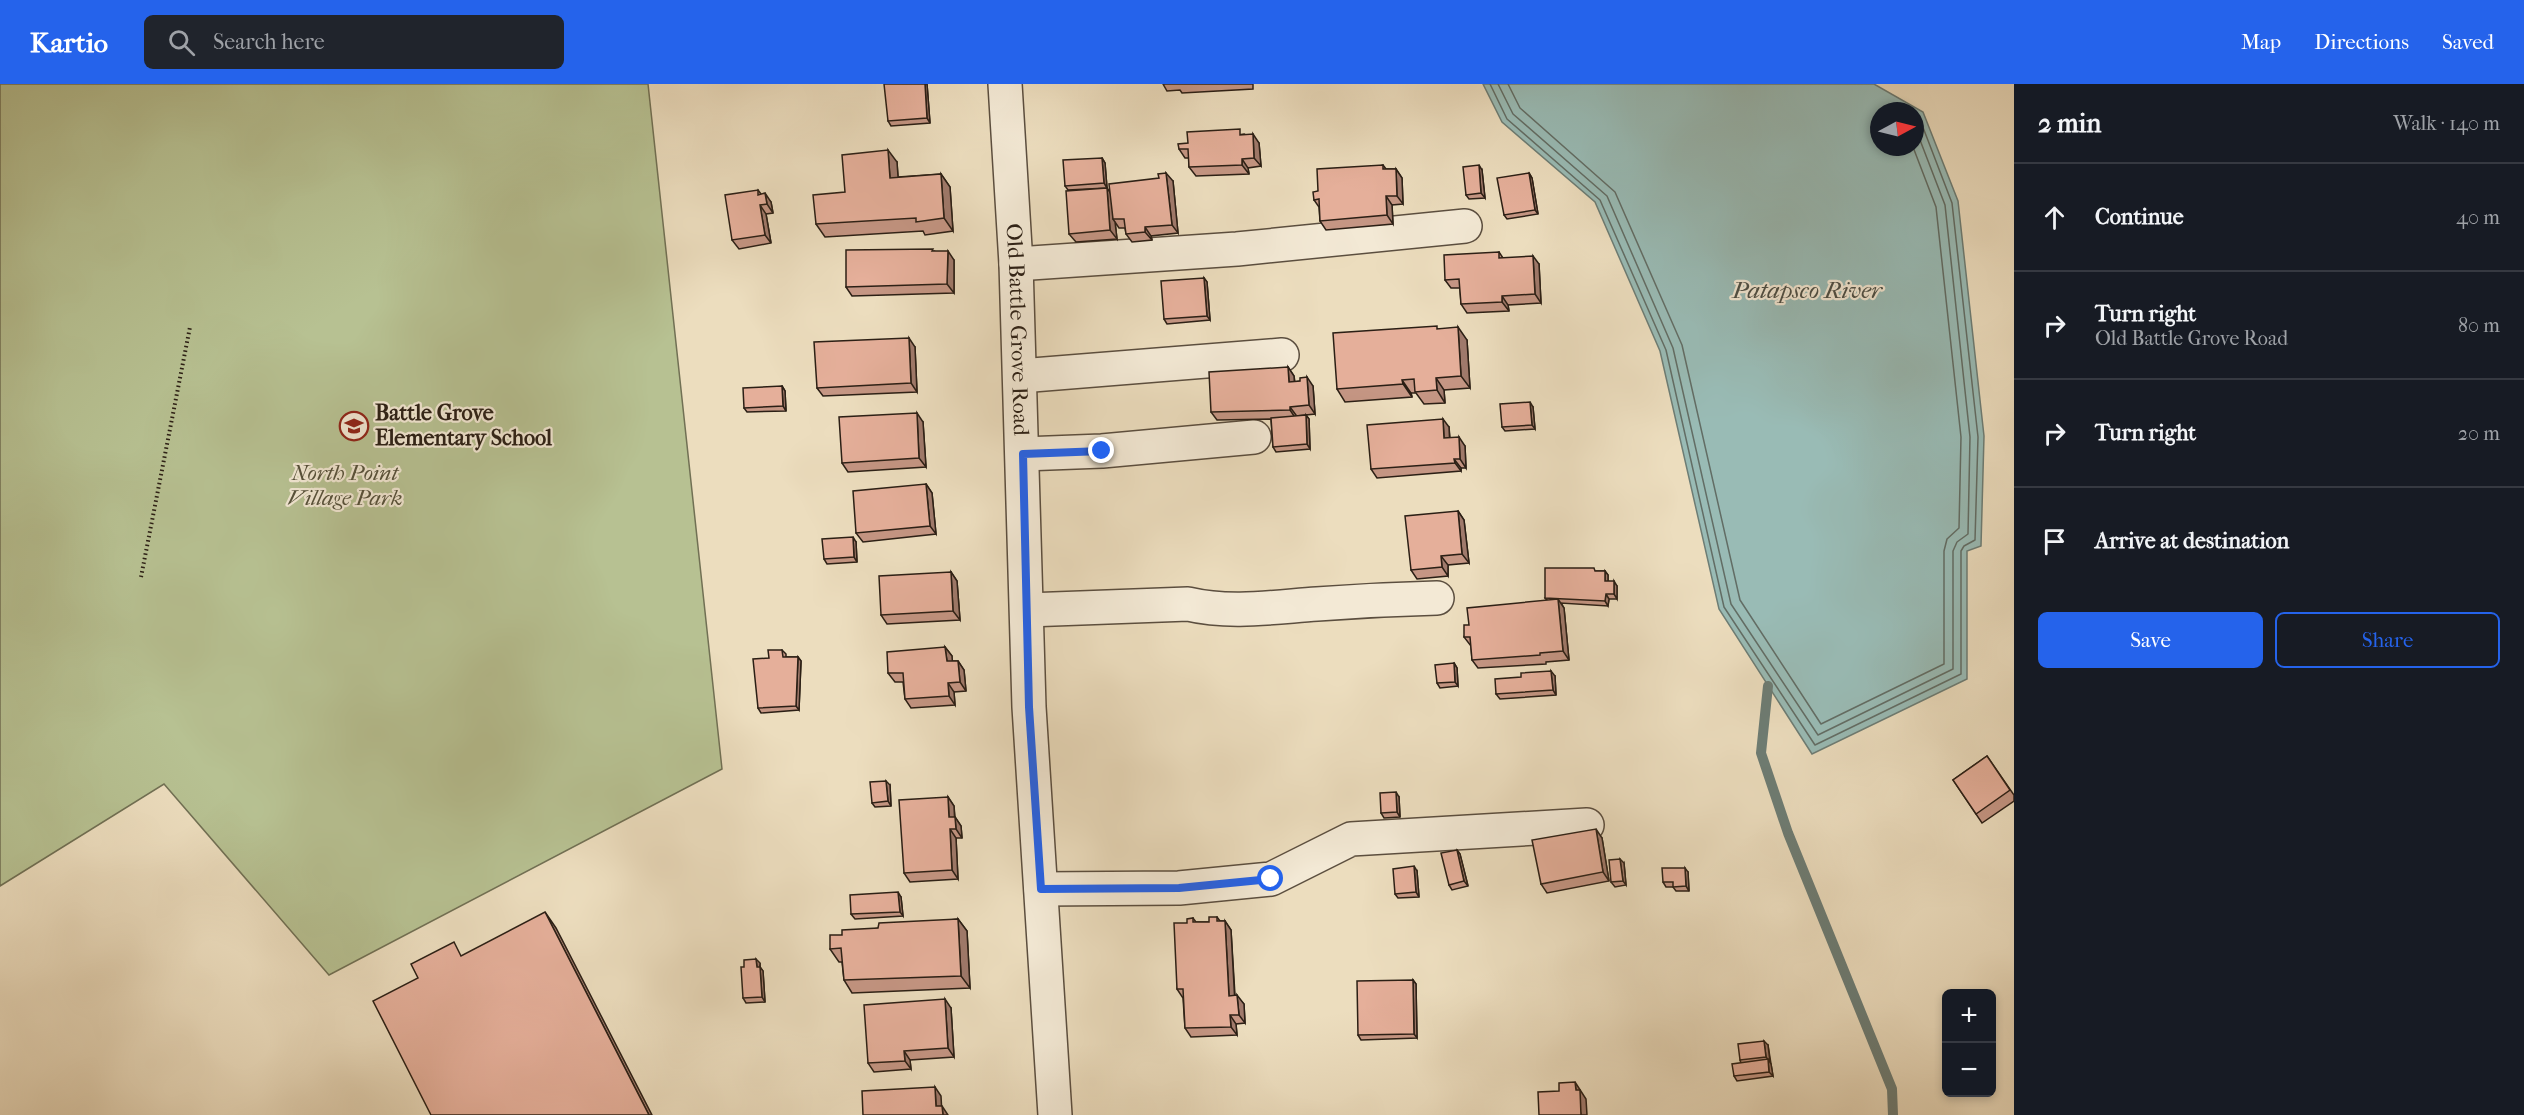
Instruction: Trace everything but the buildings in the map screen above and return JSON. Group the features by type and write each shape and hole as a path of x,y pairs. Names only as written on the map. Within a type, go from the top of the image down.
{"street":[{"name":"Old Battle Grove Road","path":"1005,84 1016,264 1029,707 1056,1115"},
{"path":"1016,264 1237,249 1465,226"},
{"path":"1020,376 1282,355"},
{"path":"1023,454 1102,451 1254,437"},
{"path":"1027,610 1188,604 1210,609 1242,609 1437,598"},
{"path":"1041,889 1179,888 1271,879 1351,839 1587,825"}],"path":[{"path":"141,578 190,327"}],"green space":[{"name":"North Point Village Park","path":"0,84 648,84 722,769 329,975 164,784 0,886"}],"water":[{"name":"Patapsco River","path":"1483,84 1874,84 1906,102 1870,102 1870,156 1924,156 1924,115 1958,201 1984,436 1981,546 1967,551 1967,679 1812,754 1719,609 1660,351 1595,202 1502,122"}],"waterway":[{"path":"1768,686 1761,753 1788,833 1892,1089 1893,1115"}],"place":[{"name":"Battle Grove Elementary School","path":"354,426"}],"route":[{"path":"1102,451 1023,454 1029,707 1041,889 1179,888 1271,879"}]}
